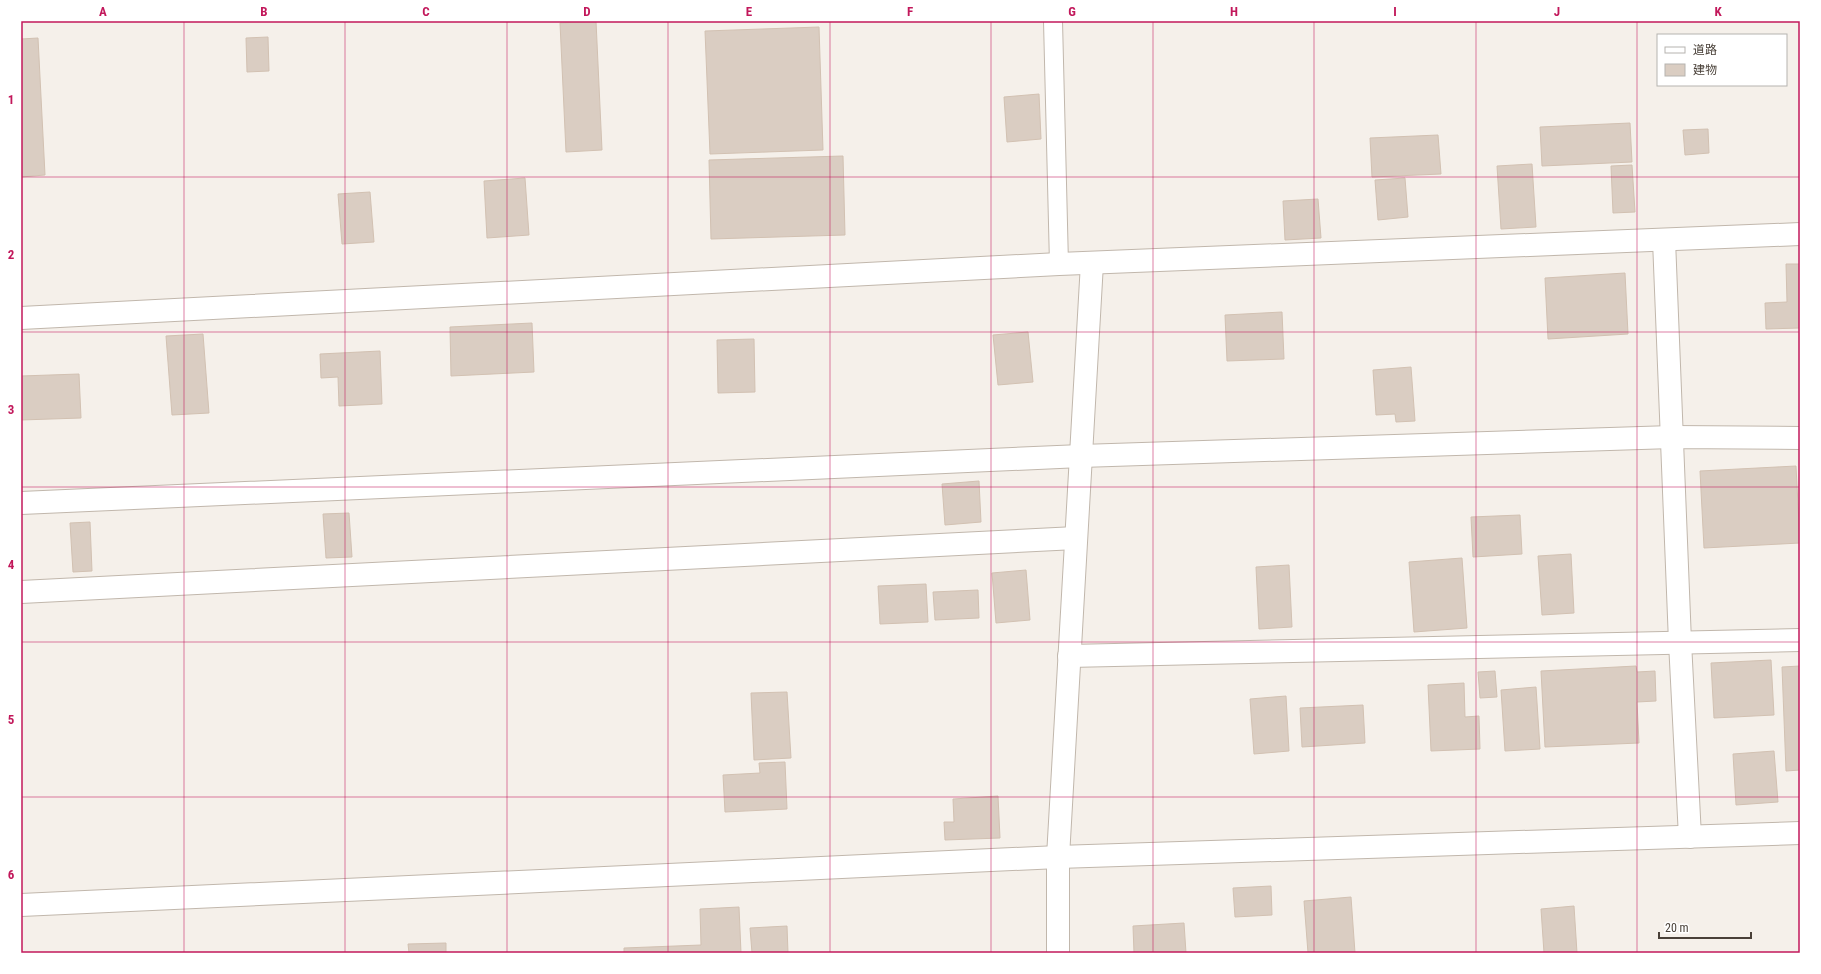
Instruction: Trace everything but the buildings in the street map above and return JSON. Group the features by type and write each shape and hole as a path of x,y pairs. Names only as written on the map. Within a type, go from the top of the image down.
{"street":[{"path":"21,318 1059,264 1800,234"},
{"path":"1664,240 1680,642 1690,837"},
{"path":"1058,953 1058,857 1092,263"},
{"path":"21,502 1081,456 1672,437 1800,438"},
{"path":"21,592 1076,538"},
{"path":"1069,656 1800,640"},
{"path":"21,905 1058,857 1800,833"}],"lane":[{"path":"1053,21 1059,264"}]}
